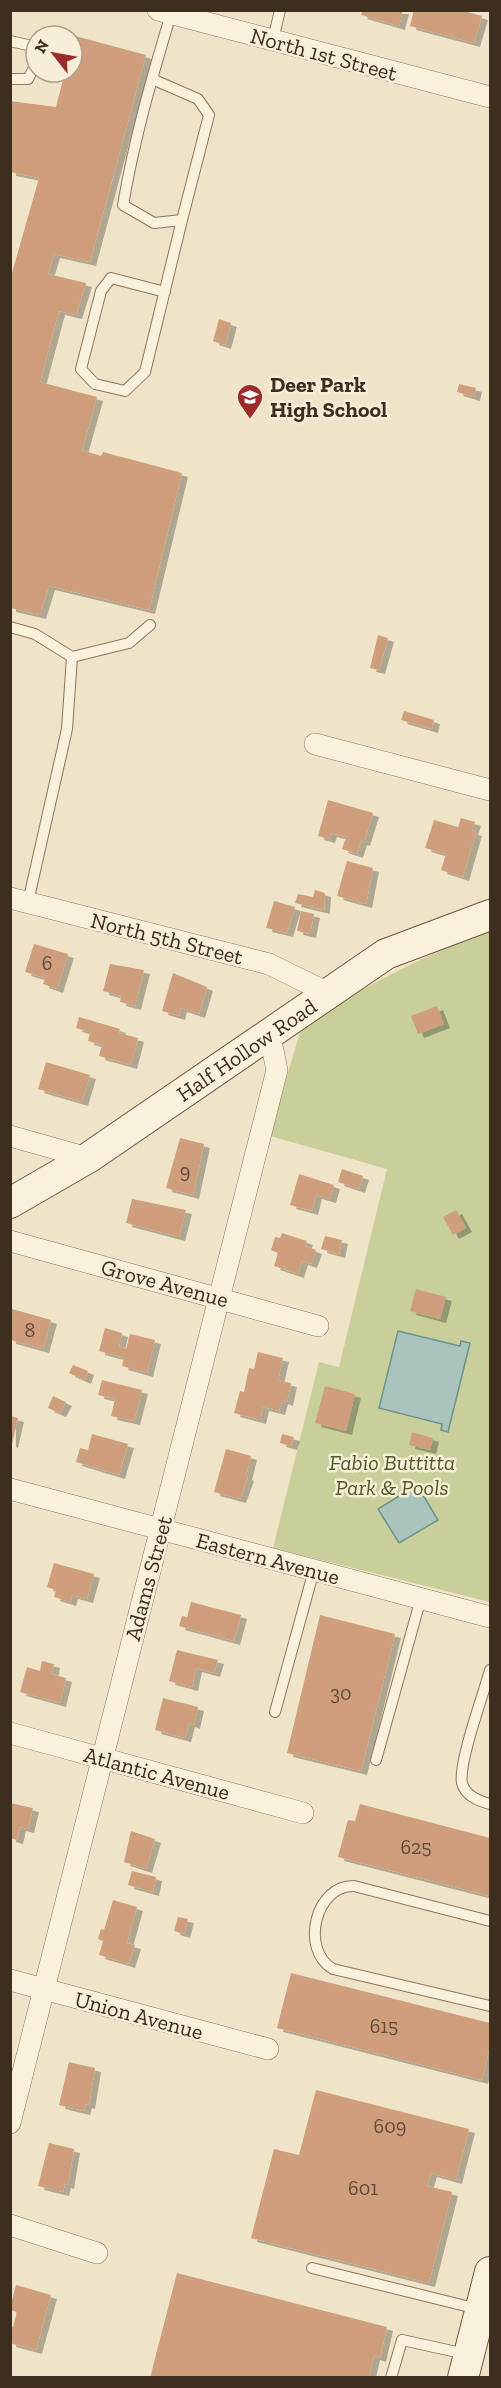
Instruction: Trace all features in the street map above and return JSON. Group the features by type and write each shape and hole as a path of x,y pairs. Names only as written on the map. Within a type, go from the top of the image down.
{"street":[{"name":"North 1st Street","path":"165,12 490,97"},
{"path":"315,744 490,790"},
{"name":"North 5th Street","path":"19,900 269,964 323,991"},
{"name":"Half Hollow Road","path":"10,1203 88,1158 323,991 386,954 490,915"},
{"name":"Adams Street","path":"10,2123 277,1070 268,1032"},
{"path":"10,1136 88,1158"},
{"name":"Grove Avenue","path":"10,1241 318,1326"},
{"name":"Eastern Avenue","path":"10,1489 490,1617"},
{"name":"Atlantic Avenue","path":"10,1733 303,1813"},
{"name":"Union Avenue","path":"10,1980 268,2049"},
{"path":"10,2225 98,2253"},
{"path":"466,2366 490,2272"}],"lane":[{"path":"273,40 280,10"},
{"path":"165,12 152,79 131,159 123,205 154,223 182,220"},
{"path":"152,79 198,99 209,115 182,220 165,292 145,372 125,391 95,384 81,369 101,291 111,278 165,292"},
{"path":"10,627 35,634 72,657 129,643 150,625"},
{"path":"19,900 67,729 72,657"},
{"path":"275,1712 314,1570"},
{"path":"376,1760 421,1598"},
{"path":"490,1670 468,1748 462,1784 467,1792 490,1804"},
{"path":"490,1921 354,1886 342,1886 323,1904 315,1928 314,1943 322,1963 333,1969 490,2006"},
{"path":"312,2268 481,2309"},
{"path":"391,2378 402,2340 466,2366"}],"green space":[{"name":"Fabio Buttitta Park & Pools","path":"490,930 490,1602 273,1548 319,1362 339,1367 387,1169 270,1136 301,1028 346,999 393,973"}],"water":[{"path":"398,1331 460,1346 461,1341 470,1343 448,1432 441,1430 442,1424 379,1408"},
{"path":"417,1485 438,1520 399,1543 378,1509"}],"building":[{"path":"363,10 403,10 399,26 361,15"},
{"path":"414,10 461,10 482,16 474,43 410,26"},
{"path":"84,38 146,55 90,262 54,254 48,274 86,283 76,315 59,311 40,382 97,397 82,450 101,456 103,452 182,473 149,610 49,586 40,615 10,608 10,280 39,178 10,172 10,101 56,107 62,84 84,84"},
{"path":"219,319 231,323 225,345 213,341"},
{"path":"459,384 476,388 474,397 457,392"},
{"path":"378,635 388,638 379,670 370,668"},
{"path":"404,711 434,720 432,729 401,720"},
{"path":"328,800 373,813 364,842 361,841 357,854 342,849 346,837 331,833 329,839 318,836"},
{"path":"461,818 475,822 472,831 476,832 463,877 441,870 446,854 425,848 434,820 458,827"},
{"path":"347,861 373,868 366,904 337,896"},
{"path":"315,890 325,893 324,910 295,903 298,894 313,897"},
{"path":"274,901 295,907 287,933 266,928"},
{"path":"301,911 314,914 310,934 297,931"},
{"path":"34,944 68,954 57,989 43,984 45,978 25,972"},
{"path":"110,964 144,970 135,1006 120,1002 121,996 103,991"},
{"path":"173,973 207,987 199,1014 181,1008 179,1016 162,1011"},
{"path":"437,1006 444,1024 418,1034 411,1016"},
{"path":"79,1017 120,1029 119,1033 138,1038 131,1065 99,1056 102,1045 88,1041 90,1032 76,1028"},
{"path":"46,1062 90,1075 82,1102 38,1089"},
{"path":"180,1138 204,1144 193,1195 166,1188"},
{"path":"342,1169 363,1176 359,1189 338,1182"},
{"path":"299,1174 334,1185 330,1199 316,1195 312,1211 290,1205"},
{"path":"132,1199 186,1210 179,1237 126,1223"},
{"path":"456,1210 466,1228 453,1235 443,1217"},
{"path":"282,1233 307,1241 305,1246 316,1250 311,1264 302,1261 298,1274 274,1266 278,1253 271,1250 275,1237 280,1238"},
{"path":"325,1236 342,1240 339,1254 321,1249"},
{"path":"416,1289 446,1297 440,1319 410,1311"},
{"path":"12,1309 51,1320 43,1349 10,1340"},
{"path":"105,1328 122,1333 119,1346 126,1349 130,1334 155,1340 147,1373 122,1366 124,1358 99,1351"},
{"path":"258,1352 283,1358 278,1380 291,1383 287,1402 282,1400 279,1411 263,1407 260,1420 234,1413 240,1391 244,1392 249,1368 254,1369"},
{"path":"73,1365 88,1371 85,1380 69,1373"},
{"path":"102,1380 142,1390 134,1421 111,1416 115,1399 98,1395"},
{"path":"325,1386 355,1394 346,1431 315,1423"},
{"path":"53,1396 66,1402 60,1413 48,1408"},
{"path":"10,1416 18,1418 12,1444 10,1443"},
{"path":"412,1432 433,1438 430,1450 409,1445"},
{"path":"92,1434 128,1444 119,1475 76,1462 80,1448 88,1450"},
{"path":"282,1434 294,1437 291,1446 280,1443"},
{"path":"226,1449 251,1456 246,1476 248,1477 240,1499 214,1492"},
{"path":"54,1563 94,1574 87,1599 72,1595 70,1602 54,1597 56,1590 47,1587"},
{"path":"191,1602 241,1615 234,1641 179,1626 182,1616 187,1617"},
{"path":"320,1615 395,1634 361,1771 287,1753"},
{"path":"177,1650 218,1660 214,1673 196,1668 192,1687 169,1681"},
{"path":"42,1661 54,1664 52,1674 66,1678 60,1703 20,1692 27,1667 40,1671"},
{"path":"163,1698 198,1707 194,1725 189,1723 185,1738 155,1730"},
{"path":"10,1803 33,1808 28,1829 20,1827 17,1840 10,1838"},
{"path":"360,1804 490,1838 490,1896 338,1857 348,1820 355,1821"},
{"path":"131,1831 155,1839 146,1869 124,1862"},
{"path":"132,1871 156,1877 153,1892 128,1885"},
{"path":"113,1900 137,1907 127,1943 135,1945 129,1964 99,1955 103,1941 98,1939 101,1929 104,1930"},
{"path":"178,1917 188,1919 184,1934 174,1931"},
{"path":"291,1973 490,2023 490,2046 482,2080 277,2028"},
{"path":"69,2062 95,2068 89,2105 86,2104 84,2111 59,2105"},
{"path":"316,2090 469,2129 456,2180 431,2173 427,2186 452,2192 429,2283 251,2238 274,2149 299,2155"},
{"path":"49,2143 74,2149 68,2185 65,2184 63,2192 38,2186"},
{"path":"177,2273 387,2327 380,2358 374,2356 369,2378 150,2378"},
{"path":"16,2285 51,2295 36,2350 10,2343 10,2326 13,2327 17,2312 10,2310"}],"place":[{"name":"Deer Park High School","path":"250,420"}]}
